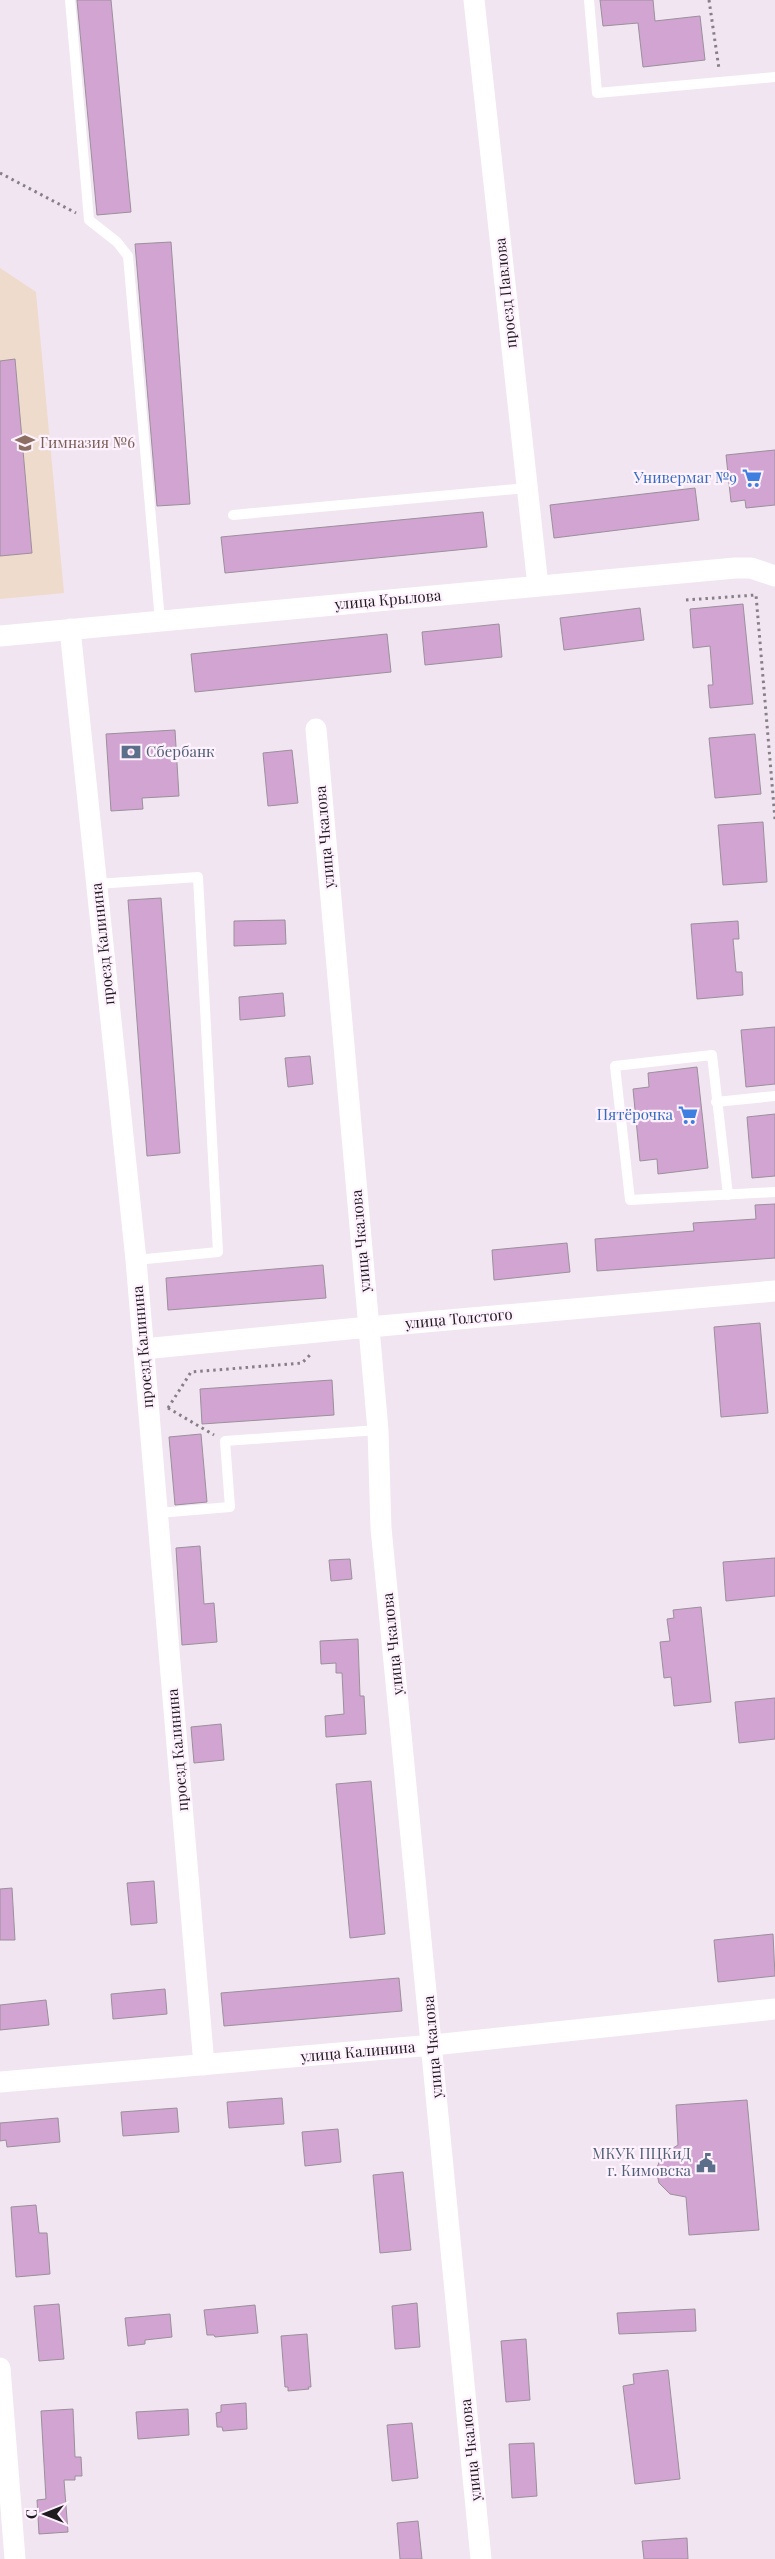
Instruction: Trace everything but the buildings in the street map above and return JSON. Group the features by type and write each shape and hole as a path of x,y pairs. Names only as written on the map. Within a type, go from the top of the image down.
{"street":[{"name":"проезд Павлова","path":"474,0 538,586"},
{"name":"улица Крылова","path":"0,636 735,568 751,568 775,576"},
{"name":"проезд Калинина","path":"70,629 136,1260 204,2065"},
{"name":"улица Чкалова","path":"316,729 378,1430 381,1528 433,2045 481,2559"},
{"name":"улица Толстого","path":"143,1350 336,1330 775,1291"},
{"name":"улица Калинина","path":"0,2082 433,2045 775,2009"},
{"path":"0,2368 15,2559"}],"lane":[{"path":"70,0 89,220 117,242 128,256 160,621"},
{"path":"589,0 597,94 775,77"},
{"path":"233,515 527,488"},
{"path":"98,884 198,877 218,1252 136,1260"},
{"path":"728,1195 712,1055 615,1066 630,1200 728,1195 775,1192"},
{"path":"716,1102 775,1096"},
{"path":"158,1513 230,1507 225,1442 378,1430"}],"path":[{"path":"709,0 721,82"},
{"path":"0,173 89,220"},
{"path":"686,600 756,594 775,818"},
{"path":"169,1418 168,1408 191,1372 302,1363 336,1330"},
{"path":"168,1408 225,1442"}],"shaded area":[{"name":"Гимназия №6","path":"0,268 36,292 64,593 0,599"}],"place":[{"name":"Гимназия №6","path":"25,443"},
{"name":"Универмаг №9","path":"752,478"},
{"name":"Сбербанк","path":"131,752"},
{"name":"Пятёрочка","path":"688,1115"},
{"name":"МКУК ПЦКиД г. Кимовска","path":"706,2163"}]}
